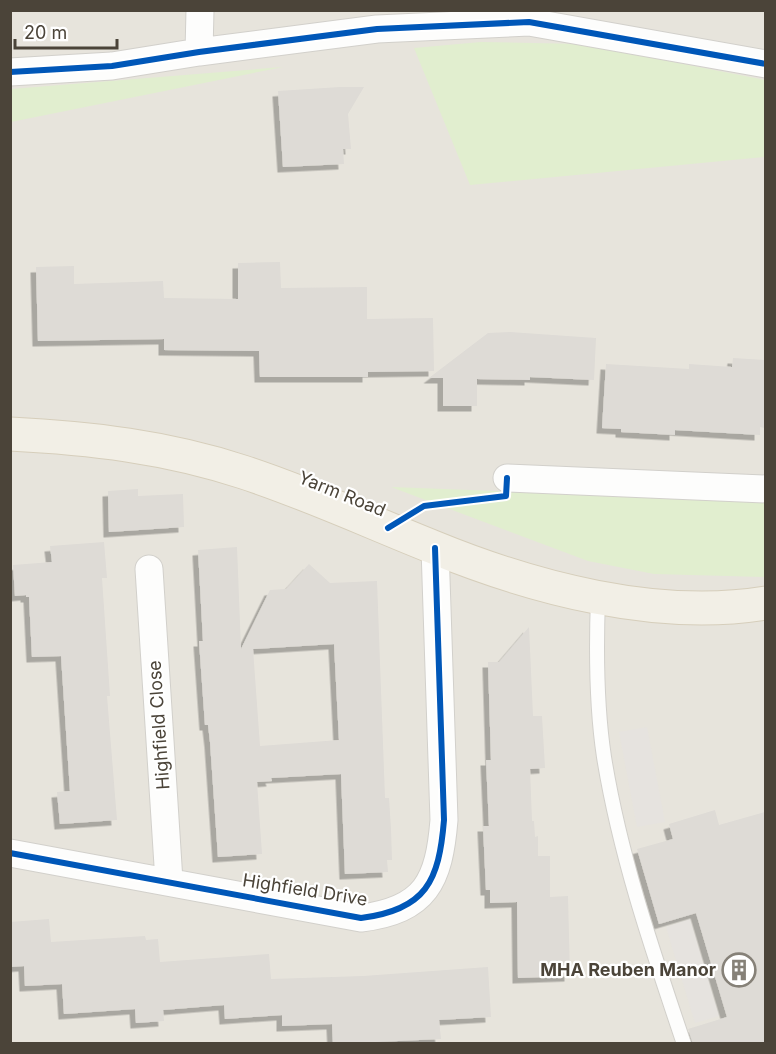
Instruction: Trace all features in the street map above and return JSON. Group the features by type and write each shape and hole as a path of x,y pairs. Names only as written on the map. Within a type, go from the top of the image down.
{"main road":[{"name":"Yarm Road","path":"10,434 90,439 134,445 193,458 270,481 435,548 536,583 598,598 689,608 765,603"}],"street":[{"path":"199,52 200,10"},
{"path":"10,72 112,66 199,52 377,29 529,16 765,64"},
{"path":"507,478 765,489"},
{"name":"Highfield Drive","path":"10,853 361,918 385,915 406,907 433,878 442,849 444,820 435,548"},
{"name":"Highfield Close","path":"149,569 170,881"}],"lane":[{"path":"598,598 597,685 604,758 628,868 684,1044"}],"shaded area":[{"path":"11,11 765,11 765,1043 11,1043"},
{"path":"647,727 665,822 637,827 619,732"},
{"path":"690,919 719,1016 695,1023 666,927"}],"green space":[{"path":"481,42 581,44 765,80 765,157 470,185 414,48"},
{"path":"283,67 11,122 11,89"},
{"path":"391,487 765,501 765,577 654,574 588,561"}],"building":[{"path":"364,87 348,114 351,149 343,149 344,164 283,167 278,91"},
{"path":"280,262 281,288 367,287 367,319 433,318 434,371 368,372 368,377 260,377 259,351 164,350 164,339 38,341 36,267 74,266 74,284 163,281 164,298 238,299 238,263"},
{"path":"510,332 596,338 594,380 530,377 530,380 477,379 477,406 443,406 443,378 429,378 488,333"},
{"path":"733,358 765,360 765,428 760,427 760,435 675,430 675,435 621,432 621,429 602,428 606,364 689,369 689,364 732,367"},
{"path":"138,489 138,496 183,494 184,527 109,532 108,491"},
{"path":"104,542 107,578 102,578 110,696 107,696 117,820 60,824 57,792 70,791 61,656 32,657 29,597 15,596 13,565 52,562 50,546"},
{"path":"237,547 241,649 270,590 286,589 309,564 330,583 377,581 385,798 389,798 391,829 392,860 387,860 388,872 345,874 341,774 271,778 272,781 257,782 262,854 218,857 210,742 208,725 205,725 199,641 203,641 198,550","holes":["334,644 339,740 260,746 253,649"]},
{"path":"529,627 533,716 542,716 545,768 530,769 532,821 534,821 535,837 538,836 538,856 550,856 550,897 568,896 570,976 518,978 517,902 490,903 490,890 486,890 483,826 489,826 486,760 491,760 488,662 499,662"},
{"name":"MHA Reuben Manor","path":"715,810 719,825 765,812 765,1044 693,1044 688,1029 727,1017 696,913 659,924 637,849 673,839 669,824"},
{"path":"49,919 51,942 145,936 146,940 158,939 160,962 269,954 271,979 363,976 488,967 491,1017 439,1020 441,1039 333,1044 332,1024 282,1026 282,1015 225,1019 224,1005 163,1010 164,1021 136,1023 135,1009 64,1014 62,984 25,986 24,966 10,967 10,922"}],"cycle path":[{"path":"10,72 112,66 199,52 377,29 529,22 766,64"},
{"path":"388,528 424,506 506,496 507,478"},
{"path":"10,853 361,918 383,914 415,900 433,876 442,841 444,820 435,548"}],"place":[{"name":"MHA Reuben Manor","path":"739,970"}]}
